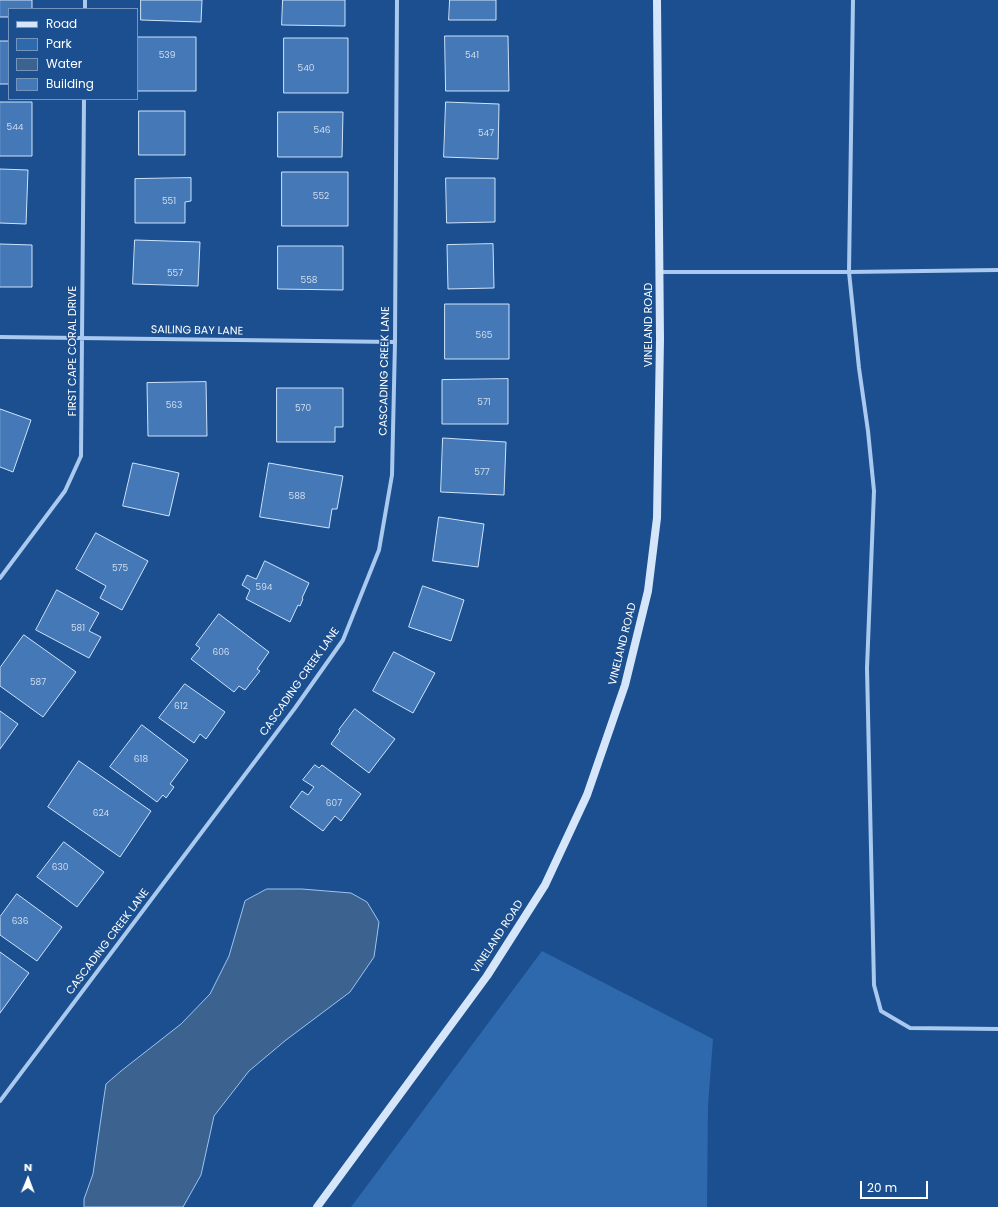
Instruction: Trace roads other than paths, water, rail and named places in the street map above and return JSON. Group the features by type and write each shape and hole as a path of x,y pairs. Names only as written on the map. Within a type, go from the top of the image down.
{"main road":[{"name":"VINELAND ROAD","path":"317,1207 487,976 545,885 587,795 625,685 648,591 657,518 660,272 657,0"}],"street":[{"name":"CASCADING CREEK LANE","path":"0,1101 295,708 343,640 379,550 392,475 397,0"},
{"path":"853,0 849,272 874,491 867,668 874,985 882,1011 910,1028 998,1029"},
{"name":"FIRST CAPE CORAL DRIVE","path":"0,578 65,491 81,456 84,100"},
{"path":"660,272 998,270"},
{"name":"SAILING BAY LANE","path":"0,337 394,342"}],"water":[{"path":"267,889 302,889 351,893 367,902 379,922 374,957 350,992 286,1040 249,1071 214,1116 201,1175 183,1207 84,1207 84,1199 93,1174 106,1084 181,1024 210,994 229,956 245,901"}]}
